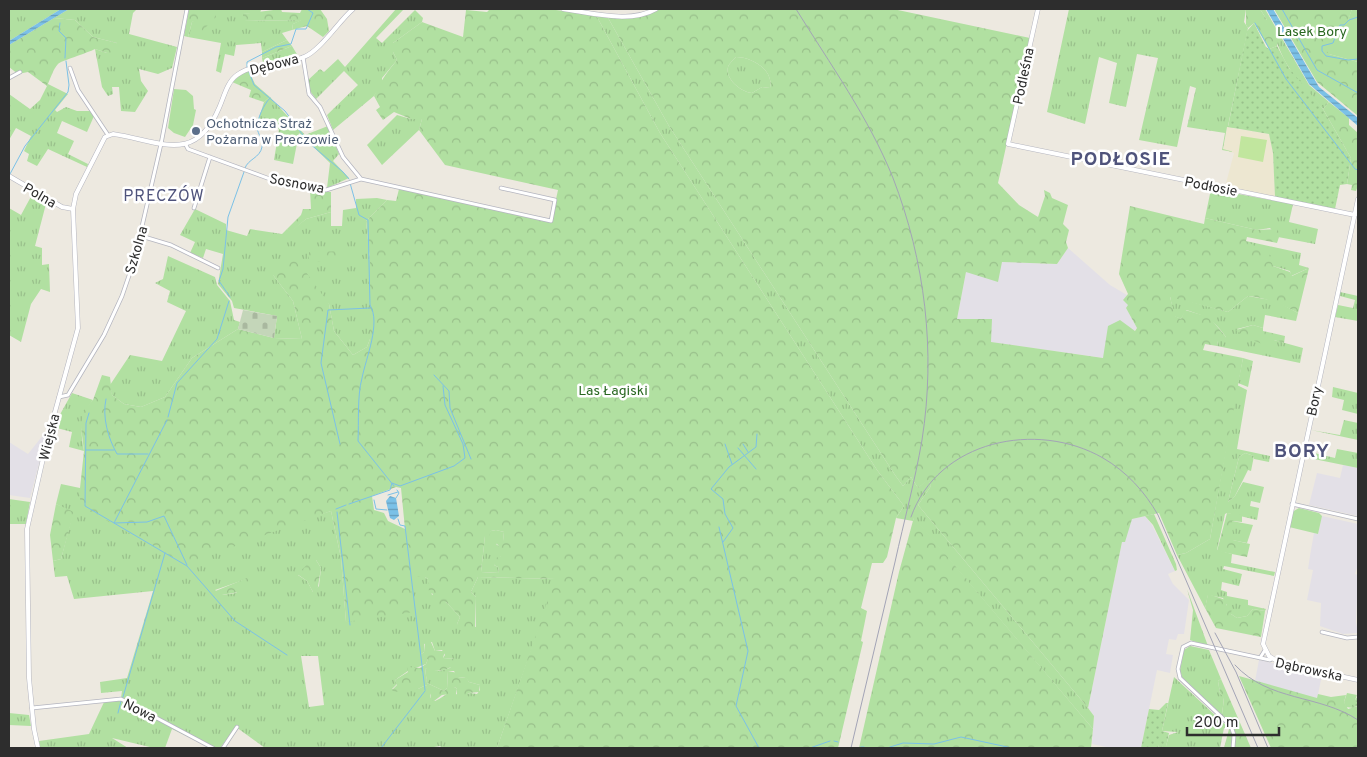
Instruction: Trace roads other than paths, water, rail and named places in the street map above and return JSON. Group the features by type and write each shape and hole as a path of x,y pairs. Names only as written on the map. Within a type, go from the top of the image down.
{"street":[{"name":"Szkolna","path":"70,392 90,360 114,314 129,277 141,236 161,144 187,9"},
{"name":"Dębowa","path":"186,145 199,139 210,128 229,84 238,75 246,70 303,57 312,51 353,9"},
{"path":"563,9 630,16 656,9"},
{"name":"Podleśna","path":"1008,144 1038,9"},
{"path":"303,57 308,90 320,107 343,157 361,179"},
{"path":"70,68 78,90 108,136"},
{"path":"9,78 20,72"},
{"name":"Sosnowa","path":"108,136 118,135 161,144 186,145 188,149 278,182 326,190 361,179 551,221 555,200 501,188"},
{"name":"Wiejska","path":"38,748 31,708 27,529 78,328 74,199 100,144 108,136"},
{"name":"Podłosie","path":"1008,144 1355,215"},
{"path":"194,208 210,157"},
{"name":"Polna","path":"9,176 62,207 73,209"},
{"name":"Bory","path":"1265,650 1263,637 1358,199"},
{"path":"141,236 171,245 218,268"},
{"path":"61,391 70,392"},
{"path":"59,397 66,397 70,392"},
{"path":"1292,504 1358,519"},
{"path":"1322,632 1348,638 1358,636"},
{"name":"Dąbrowska","path":"1233,748 1234,738 1231,726 1182,680 1178,669 1182,649 1186,644 1272,659 1280,663 1358,680"},
{"path":"1265,650 1272,659"},
{"name":"Dąbrowska","path":"1260,658 1265,650"},
{"name":"Nowa","path":"31,708 121,700 213,748"},
{"path":"223,748 237,727"}],"water":[{"path":"61,9 69,9 9,45 9,41"},
{"path":"1266,9 1273,9 1319,87 1358,118 1358,126 1309,84"},
{"path":"390,496 396,498 399,516 394,520 390,518 386,501"}],"waterway":[{"path":"247,68 247,62 276,47 291,44 296,29 306,29 313,13 307,9"},
{"path":"1282,9 1317,70 1358,93"},
{"path":"1358,17 1349,20 1344,25 1340,25 1333,43 1322,46 1322,51 1326,56 1348,60 1358,59"},
{"path":"60,23 59,31 66,38 65,58"},
{"path":"1255,23 1286,79 1355,169 1358,170"},
{"path":"10,174 25,146 68,92 66,61"},
{"path":"249,72 254,85 285,111 308,142 349,179"},
{"path":"245,168 261,151 262,142 257,124 261,112 270,98"},
{"path":"230,297 219,281 223,269 228,217 244,172"},
{"path":"350,183 359,215 368,220 370,305 374,321 372,341 359,393 358,441 394,486"},
{"path":"168,417 177,383 217,339 229,301"},
{"path":"340,444 321,363 328,310 370,308"},
{"path":"434,375 449,391 450,408 471,459"},
{"path":"349,504 390,490 392,483 400,486 454,466 465,458 463,444 445,405 443,386"},
{"path":"106,399 107,427 117,454 148,454"},
{"path":"89,413 86,423 85,506 114,523 147,522 164,516 187,565"},
{"path":"167,420 114,523 187,566 235,621 287,655"},
{"path":"723,542 733,528 725,514 723,499 711,489 729,467 756,447 757,434"},
{"path":"725,444 732,464"},
{"path":"743,444 748,452"},
{"path":"738,448 756,469"},
{"path":"86,450 114,450"},
{"path":"396,498 399,493 397,490"},
{"path":"388,495 398,492"},
{"path":"374,500 376,509 387,510"},
{"path":"336,509 346,505"},
{"path":"337,512 350,625"},
{"path":"398,519 400,525 405,526 425,690"},
{"path":"719,527 748,651 736,706 759,748"},
{"path":"123,697 165,553"},
{"path":"381,748 425,691"},
{"path":"118,713 121,701"},
{"path":"887,748 903,743 934,744 961,737 1012,748"},
{"path":"810,748 830,741"},
{"path":"834,741 838,742"}],"railway":[{"path":"796,9 861,113 893,178 913,241 925,307 928,373 922,440 851,748"},
{"path":"911,517 924,491 943,470 966,454 992,444 1020,440 1049,440 1077,446 1103,458 1135,483 1158,515 1258,748"},
{"path":"1215,633 1236,672 1268,748"},
{"path":"1235,665 1248,677 1263,686 1327,706 1358,720"}],"place":[{"name":"Ochotnicza Straż Pożarna w Preczowie","path":"196,131"}],"district":[{"name":"PODŁOSIE","path":"1121,158"},
{"name":"PRECZÓW","path":"164,195"},
{"name":"BORY","path":"1302,450"}],"park label":[{"name":"Lasek Bory","path":"1312,31"},
{"name":"Las Łagiski","path":"613,390"}]}
